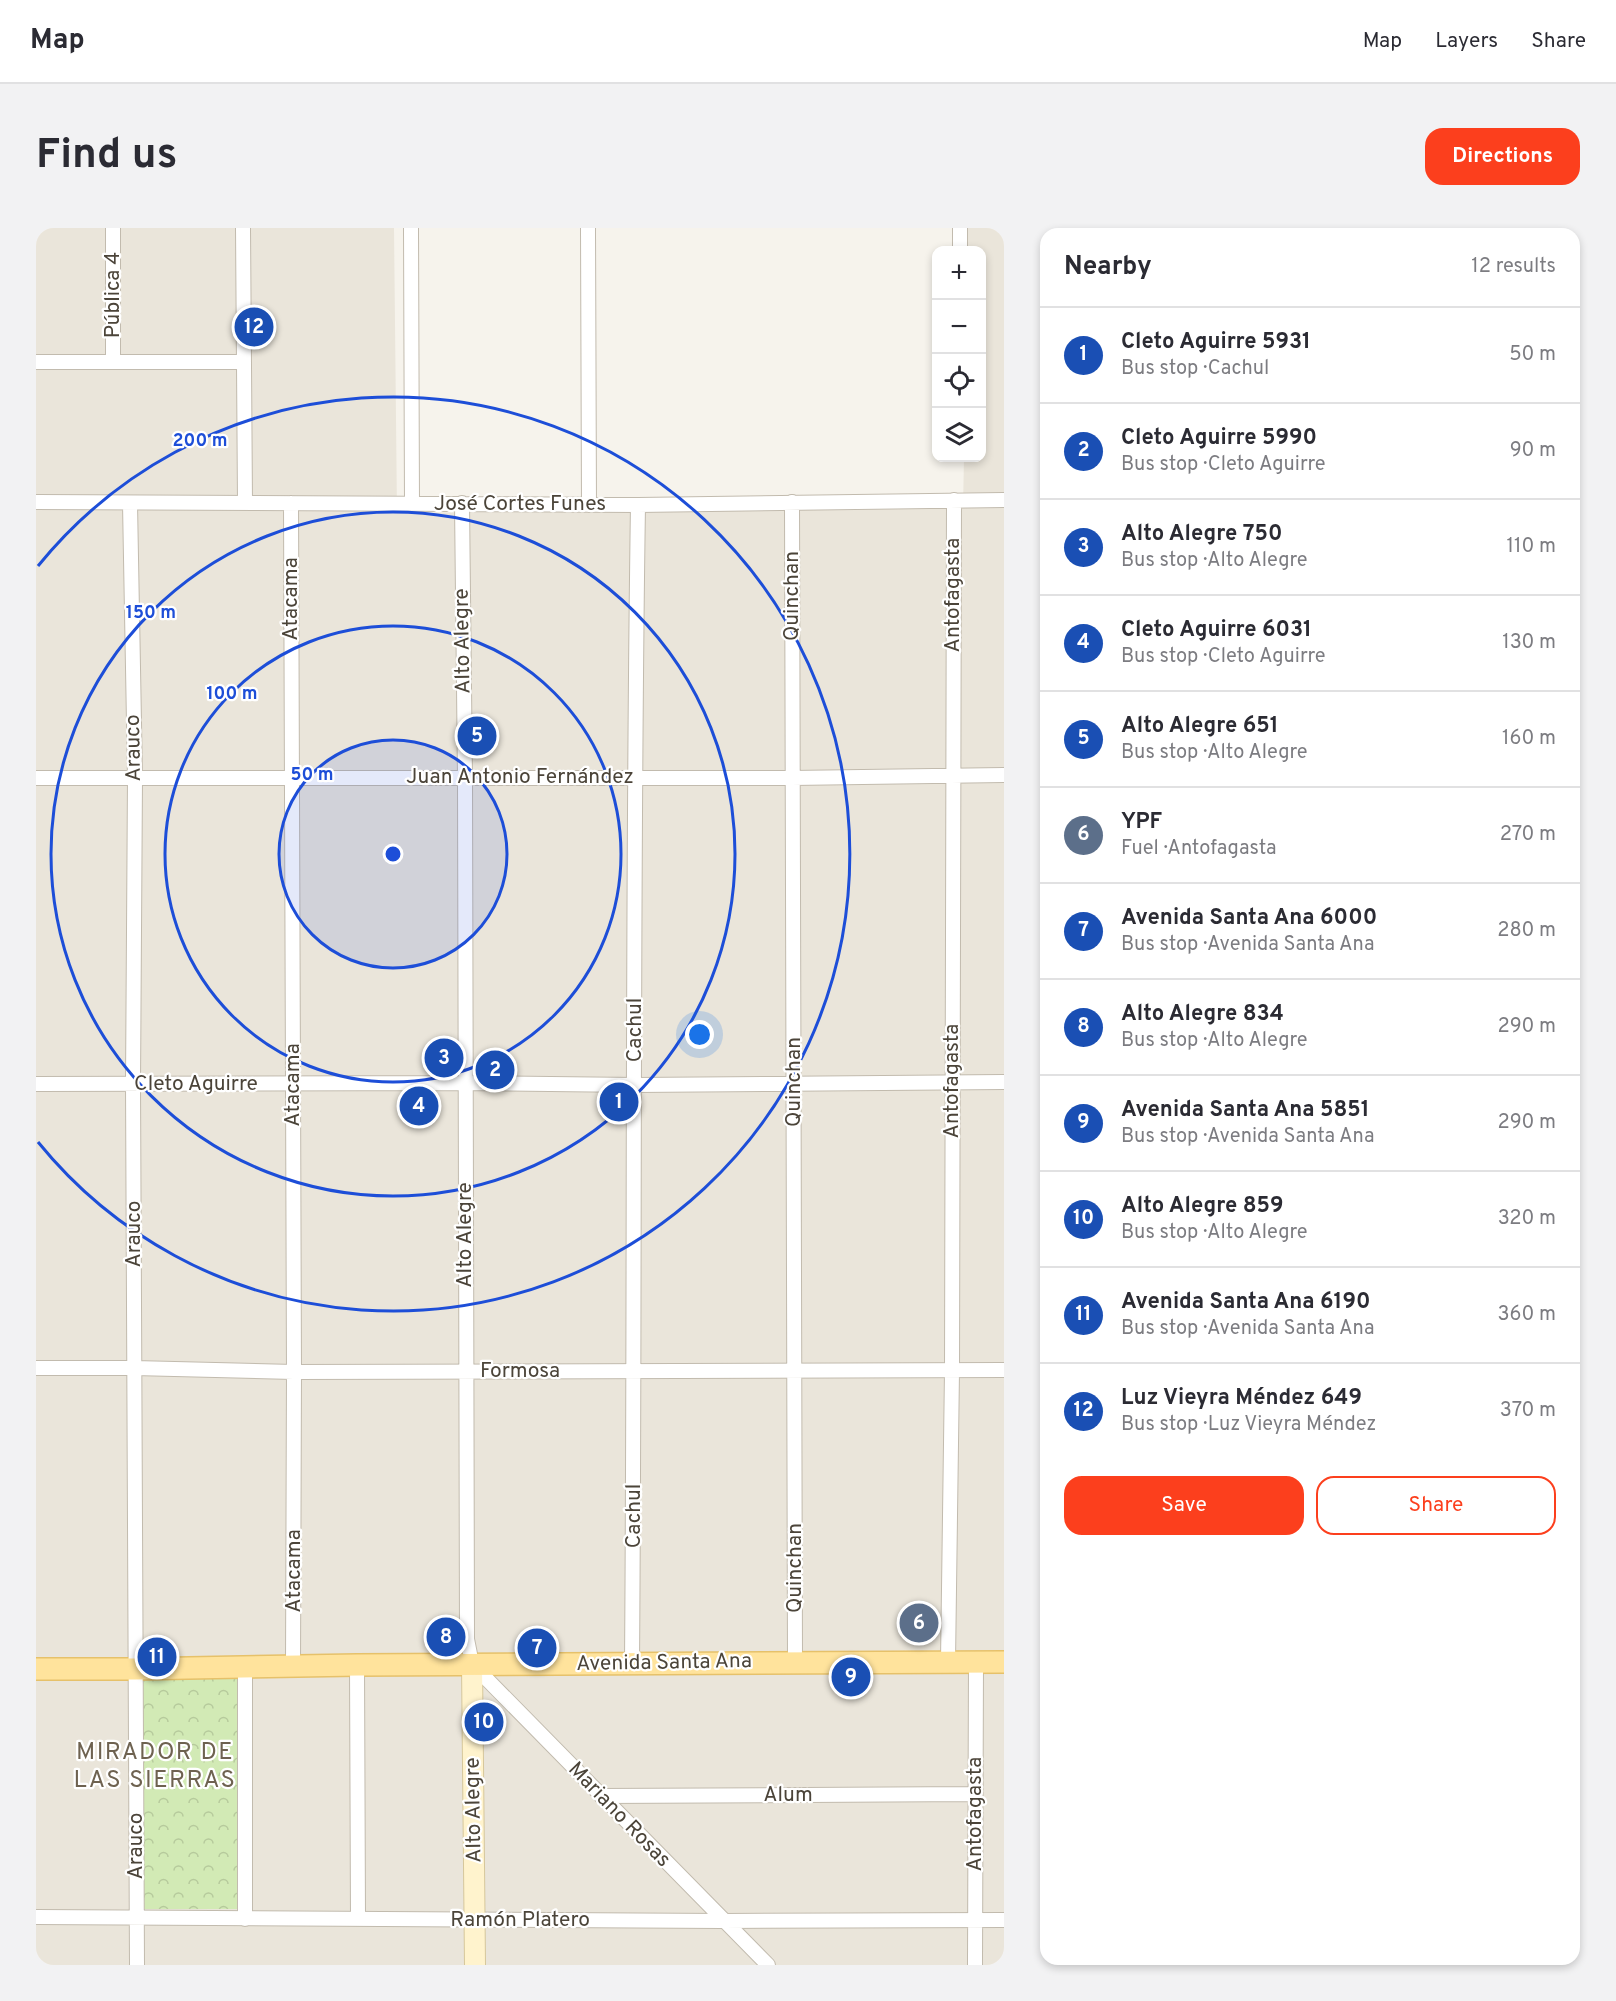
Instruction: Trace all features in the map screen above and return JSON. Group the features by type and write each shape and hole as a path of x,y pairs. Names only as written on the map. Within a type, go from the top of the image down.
{"main road":[{"name":"Avenida Santa Ana","path":"36,1669 472,1664 1004,1662"},
{"name":"Alto Alegre","path":"472,1664 475,1965"}],"street":[{"name":"Pública 4","path":"113,228 113,362"},
{"path":"243,228 245,502"},
{"path":"411,228 412,503"},
{"path":"588,228 589,505"},
{"path":"960,228 960,246"},
{"path":"36,362 244,362"},
{"name":"Antofagasta","path":"948,1662 952,1371 954,500"},
{"name":"José Cortes Funes","path":"36,502 638,505 1004,500"},
{"name":"Quinchan","path":"792,502 795,1662"},
{"name":"Arauco","path":"130,503 135,778 133,1084 137,1965"},
{"name":"Atacama","path":"291,503 293,1666"},
{"name":"Alto Alegre","path":"462,503 465,778 466,1625 472,1664"},
{"name":"Cachul","path":"632,1664 635,1370 634,777 638,505"},
{"name":"Juan Antonio Fernández","path":"36,778 792,778 1004,775"},
{"name":"Cleto Aguirre","path":"36,1084 1004,1083"},
{"name":"Formosa","path":"36,1368 294,1372 1004,1371"},
{"name":"Antofagasta","path":"975,1965 976,1662"},
{"name":"Mariano Rosas","path":"472,1664 768,1965"},
{"path":"357,1665 358,1918"},
{"path":"245,1667 245,1919"},
{"name":"Alum","path":"601,1796 974,1794"},
{"name":"Ramón Platero","path":"36,1917 723,1921 1004,1920"}],"shaded area":[{"path":"36,228 394,228 397,513 963,507 964,462 986,462 986,246 966,246 967,228 1004,228 1004,1965 36,1965"}],"green space":[{"path":"239,1678 240,1909 141,1909 141,1679"}],"place":[{"name":"Luz Vieyra Méndez 649","path":"254,327"},
{"name":"Alto Alegre 651","path":"477,736"},
{"name":"Alto Alegre 750","path":"444,1058"},
{"name":"Cleto Aguirre 5990","path":"495,1070"},
{"name":"Cleto Aguirre 5931","path":"619,1102"},
{"name":"Cleto Aguirre 6031","path":"419,1106"},
{"name":"YPF","path":"919,1623"},
{"name":"Alto Alegre 834","path":"446,1637"},
{"name":"Avenida Santa Ana 6000","path":"537,1648"},
{"name":"Avenida Santa Ana 6190","path":"157,1657"},
{"name":"Avenida Santa Ana 5851","path":"851,1677"},
{"name":"Alto Alegre 859","path":"484,1722"}],"district":[{"name":"MIRADOR DE LAS SIERRAS","path":"155,1767"}]}
